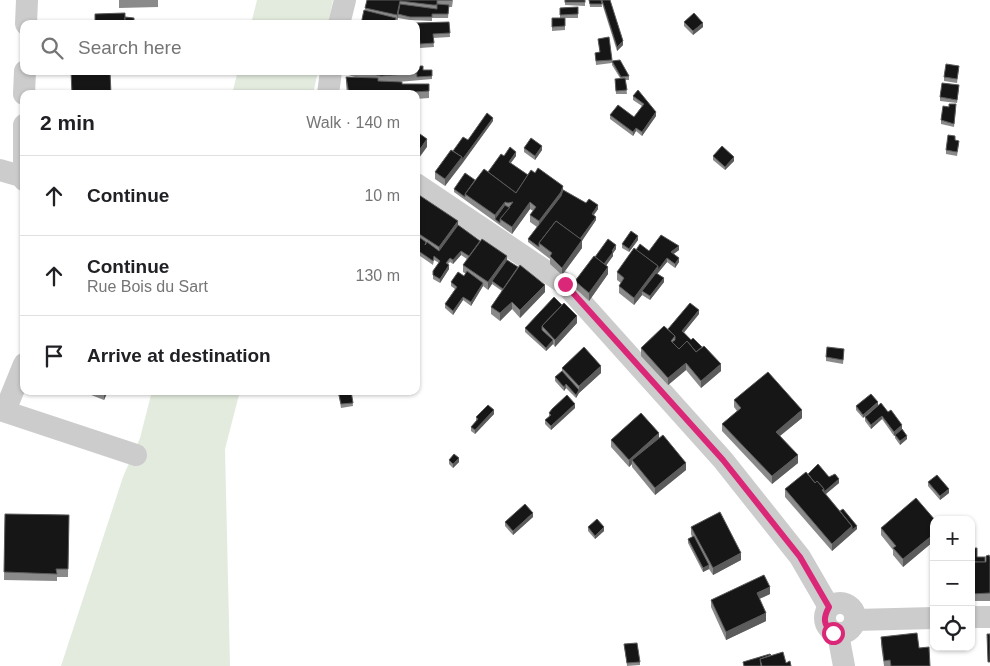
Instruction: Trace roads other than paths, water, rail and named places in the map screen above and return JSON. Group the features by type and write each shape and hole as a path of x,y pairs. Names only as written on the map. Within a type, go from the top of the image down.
{"street":[{"path":"26,20 27,0"},
{"path":"340,20 345,0"},
{"path":"24,90 25,75"},
{"path":"329,90 330,75"},
{"path":"0,170 20,178"},
{"path":"420,187 565,284 723,460 800,557 829,607"},
{"path":"20,373 2,411 136,456"},
{"path":"844,603 852,609 856,620 849,631 838,634 833,633 826,625 825,615 833,604 844,603"},
{"path":"975,618 990,617"},
{"path":"856,620 930,618"},
{"path":"838,634 844,666"}]}
